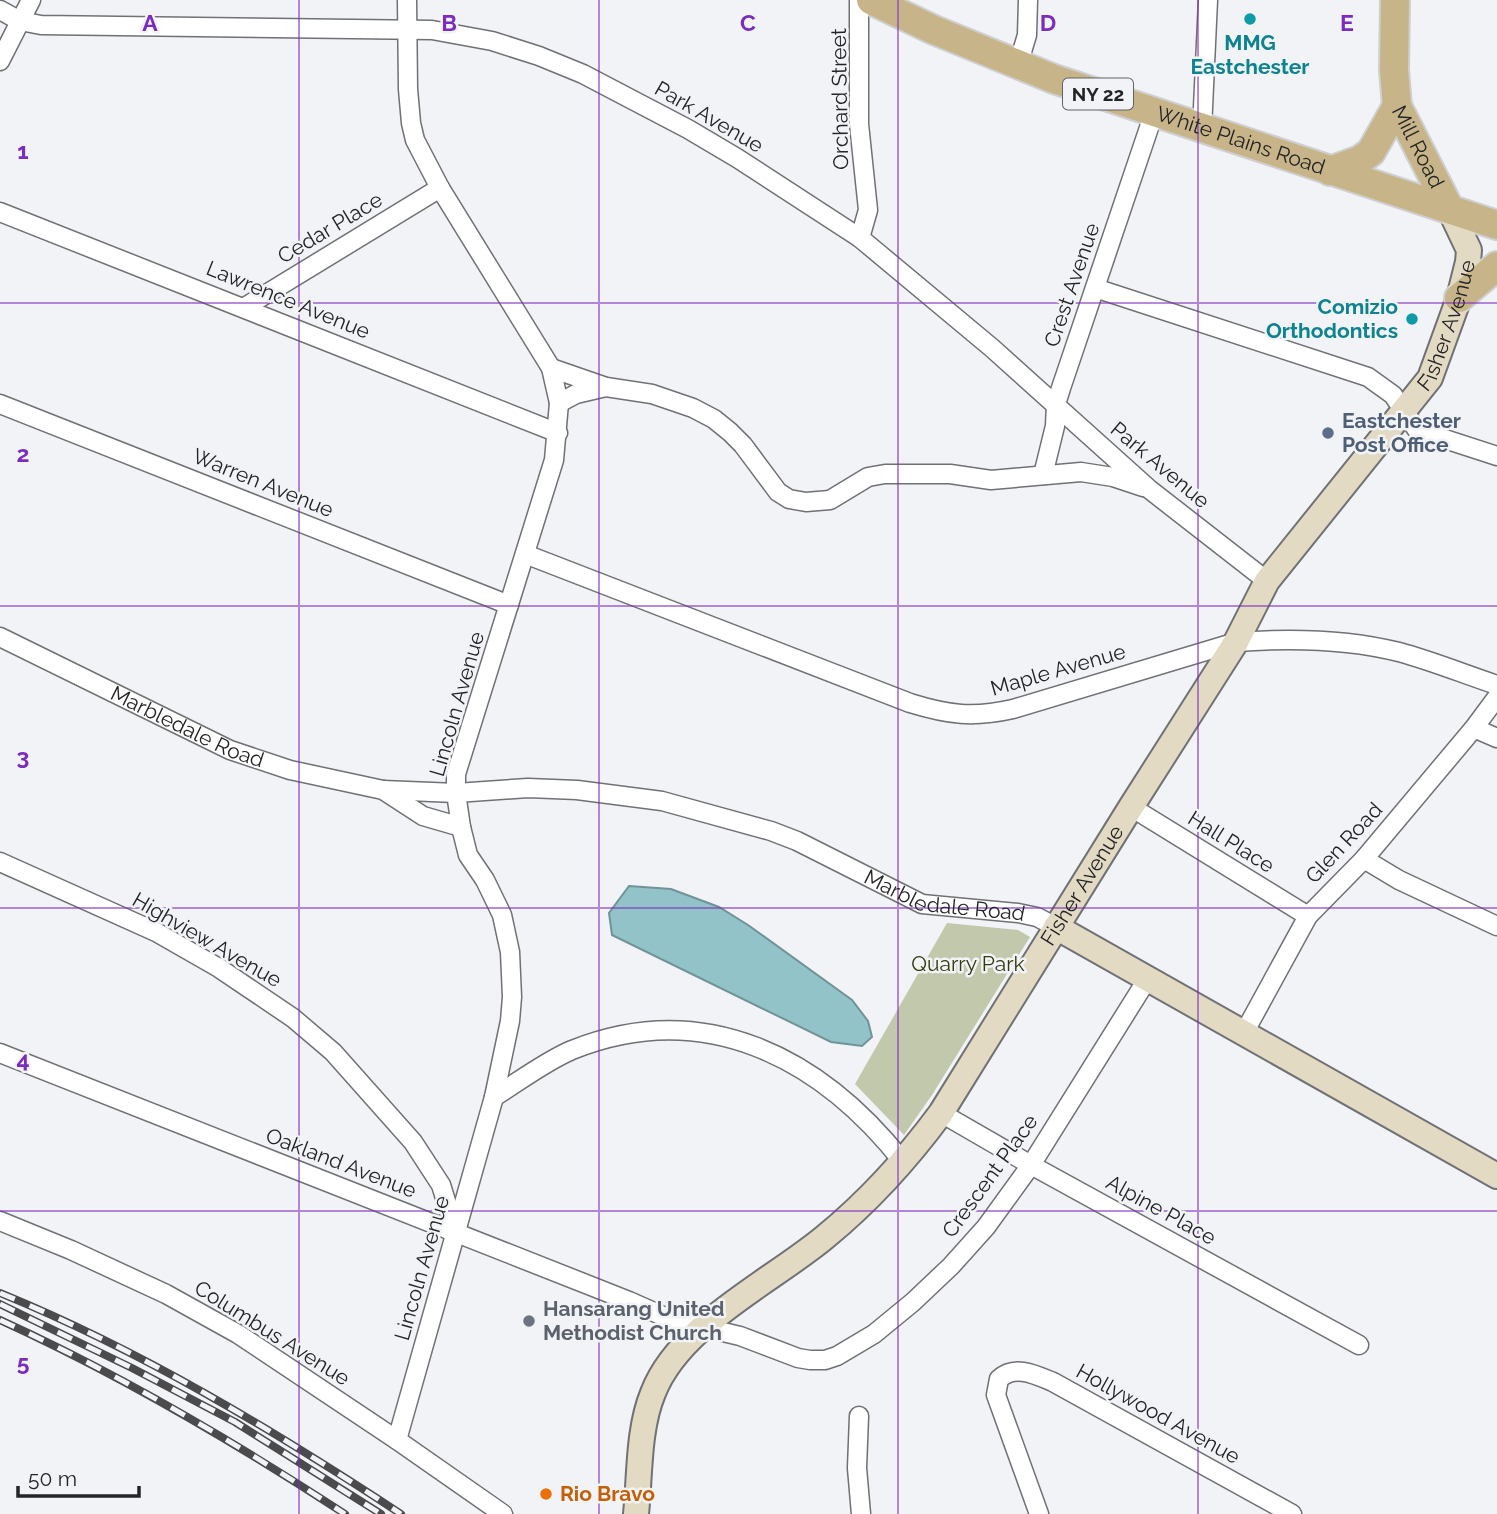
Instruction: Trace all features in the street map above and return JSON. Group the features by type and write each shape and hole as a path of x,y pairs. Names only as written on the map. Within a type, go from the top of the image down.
{"main road":[{"name":"White Plains Road","path":"871,0 1018,65 1154,113 1497,225"},
{"name":"Mill Road","path":"1395,0 1394,70 1397,106 1449,208"},
{"path":"1330,171 1360,160 1371,152 1397,106"},
{"path":"1459,298 1497,267"}],"street":[{"path":"0,61 31,0"},
{"name":"Lincoln Avenue","path":"397,1440 494,1097 510,1021 513,982 502,915 485,880 468,855 461,827 456,774 554,460 559,403 551,368 440,188 415,140 408,89 407,0"},
{"name":"Orchard Street","path":"859,0 859,124 868,210 860,237"},
{"path":"1018,65 1027,35 1028,0"},
{"path":"1202,129 1209,0"},
{"name":"Park Avenue","path":"0,10 20,21 41,25 432,30 474,37 539,56 583,74 727,152 860,237 1056,404 1149,489 1267,580"},
{"name":"Crest Avenue","path":"1043,475 1055,426 1056,404 1154,113"},
{"name":"Cedar Place","path":"245,307 440,188"},
{"name":"Fisher Avenue","path":"636,1514 644,1432 652,1394 671,1358 729,1305 824,1238 865,1202 903,1162 942,1113 1236,642 1267,580 1430,378 1459,298 1469,250 1449,208"},
{"name":"Lawrence Avenue","path":"0,212 558,433"},
{"path":"1096,288 1368,377 1393,394 1417,430 1497,456"},
{"path":"551,368 606,387 652,394 685,403 714,419 743,445 778,492 789,499 806,502 830,500 868,477 885,474 950,474 980,480 1081,472 1113,477 1149,489"},
{"path":"559,403 576,394 606,387"},
{"name":"Warren Avenue","path":"0,404 509,605"},
{"name":"Maple Avenue","path":"524,554 909,703 958,715 978,715 1013,709 1236,642 1267,640 1343,643 1397,652 1497,685"},
{"name":"Marbledale Road","path":"0,637 230,750 302,773 383,790 456,793 528,788 577,789 662,801 771,831 922,904 1037,917 1497,1176"},
{"name":"Glen Road","path":"1244,1033 1308,916 1364,859 1497,697"},
{"path":"1474,728 1497,738"},
{"name":"Marbledale Road","path":"383,790 423,816 461,827"},
{"name":"Hall Place","path":"1131,807 1308,916"},
{"path":"1364,859 1399,880 1497,926"},
{"name":"Highview Avenue","path":"0,862 156,932 219,968 293,1018 333,1052 413,1142 441,1185 456,1233"},
{"name":"Crescent Place","path":"704,1328 740,1336 798,1359 825,1360 874,1334 951,1266 986,1227 1031,1165 1148,978"},
{"path":"494,1097 542,1065 600,1041 665,1030 726,1035 776,1054 807,1071 843,1100 887,1142 903,1162"},
{"name":"Oakland Avenue","path":"0,1053 629,1301 671,1320 704,1328"},
{"name":"Alpine Place","path":"942,1113 1031,1165 1359,1345"},
{"name":"Columbus Avenue","path":"0,1221 166,1294 238,1334 503,1514"},
{"name":"Hollywood Avenue","path":"1040,1514 996,1395 999,1379 1012,1371 1022,1371 1053,1382 1292,1514"},
{"path":"859,1416 857,1468 861,1514"}],"green space":[{"name":"Quarry Park","path":"947,923 1018,930 1030,937 932,1095 904,1135 855,1084"}],"water":[{"path":"629,886 671,889 719,907 748,925 852,1000 868,1021 872,1037 862,1046 831,1042 612,935 609,913"}],"railway":[{"path":"0,1293 156,1366 255,1422 401,1514"},
{"path":"0,1304 235,1422 381,1514"},
{"path":"0,1320 89,1363 176,1410 345,1514"}],"place":[{"name":"MMG Eastchester","path":"1250,19"},
{"name":"Comizio Orthodontics","path":"1412,319"},
{"name":"Eastchester Post Office","path":"1328,433"},
{"name":"Hansarang United Methodist Church","path":"529,1321"},
{"name":"Rio Bravo","path":"546,1494"}]}
